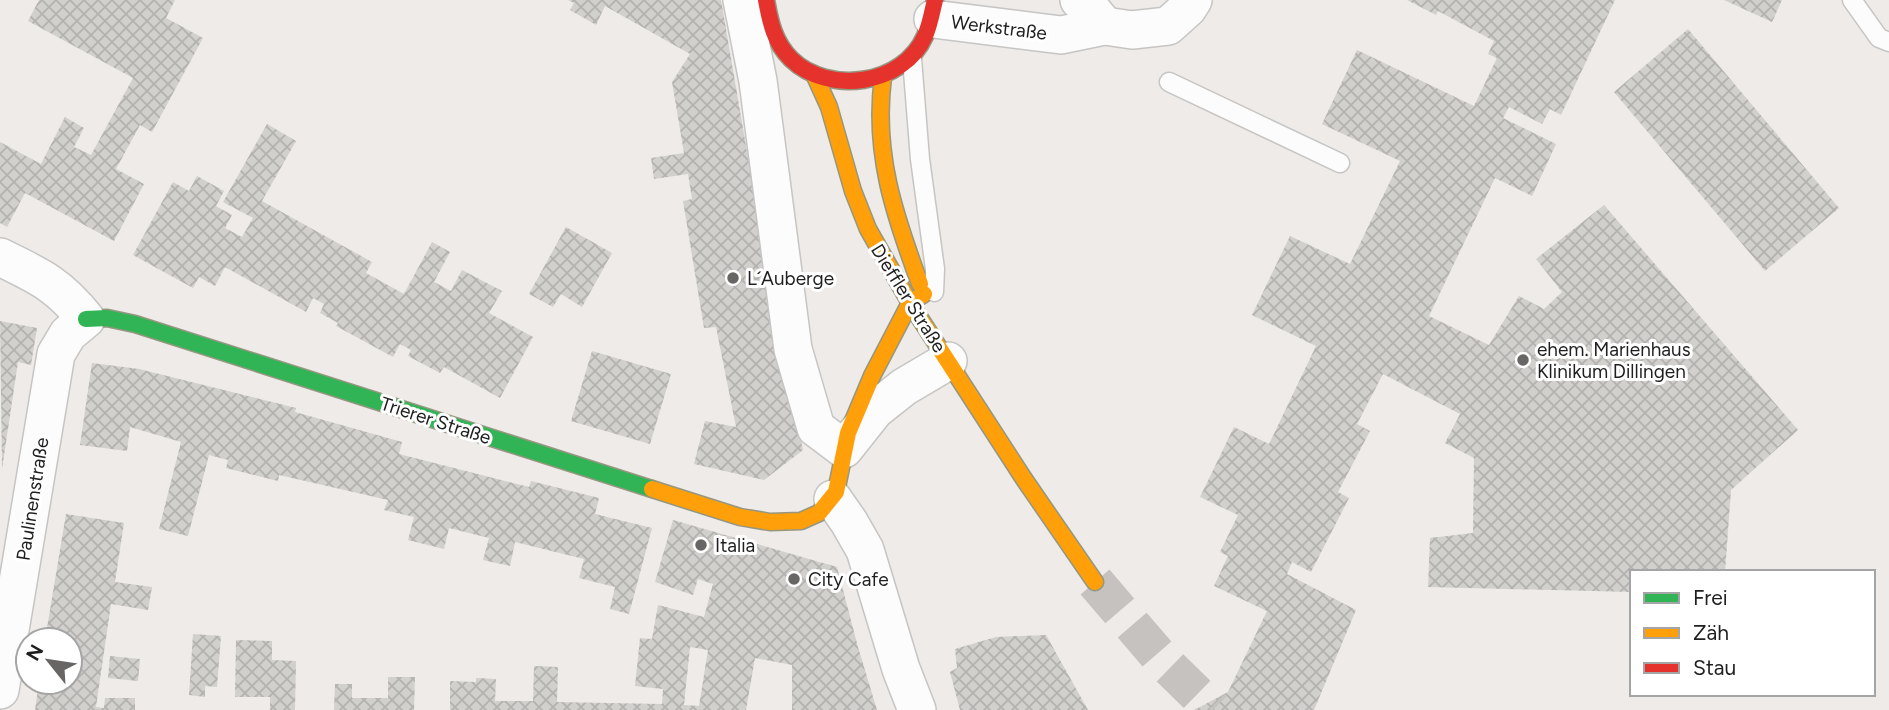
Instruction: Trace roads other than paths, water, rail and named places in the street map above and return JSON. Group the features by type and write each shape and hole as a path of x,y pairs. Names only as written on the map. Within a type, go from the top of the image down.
{"main road":[{"path":"766,0 766,10 775,37 791,59 814,75 848,83 883,77 912,57 925,39 934,9"},
{"name":"Dieffler Straße","path":"814,75 829,107 853,191 868,229 917,299 941,346"},
{"name":"Dieffler Straße","path":"883,77 878,127 887,183 917,299 941,346"},
{"path":"833,499 841,482 844,449 858,405 917,299"},
{"name":"Trierer Straße","path":"86,319 107,318 135,324 740,517 789,524 817,515 833,499"},
{"path":"941,346 1024,480 1095,582"}],"street":[{"path":"742,0 767,144 793,349 816,428 844,449 875,410 904,387 941,346"},
{"path":"1079,0 1085,2 1105,26"},
{"name":"Werkstraße","path":"934,9 1061,35 1105,26 1132,30 1168,26 1193,0"},
{"path":"0,257 47,280 71,300 86,319"},
{"name":"Paulinenstraße","path":"0,690 56,354 68,334 86,319"},
{"path":"833,499 865,550 901,669 917,710"}],"lane":[{"path":"1853,0 1879,38 1889,42"},
{"path":"912,57 920,159 935,269 941,346"},
{"path":"1169,82 1340,163"}],"tunnel":[{"path":"1095,582 1163,661 1213,710"}],"place":[{"name":"L´Auberge","path":"733,278"},
{"name":"ehem. Marienhaus Klinikum Dillingen","path":"1523,360"},
{"name":"Italia","path":"701,545"},
{"name":"City Cafe","path":"794,579"}]}
